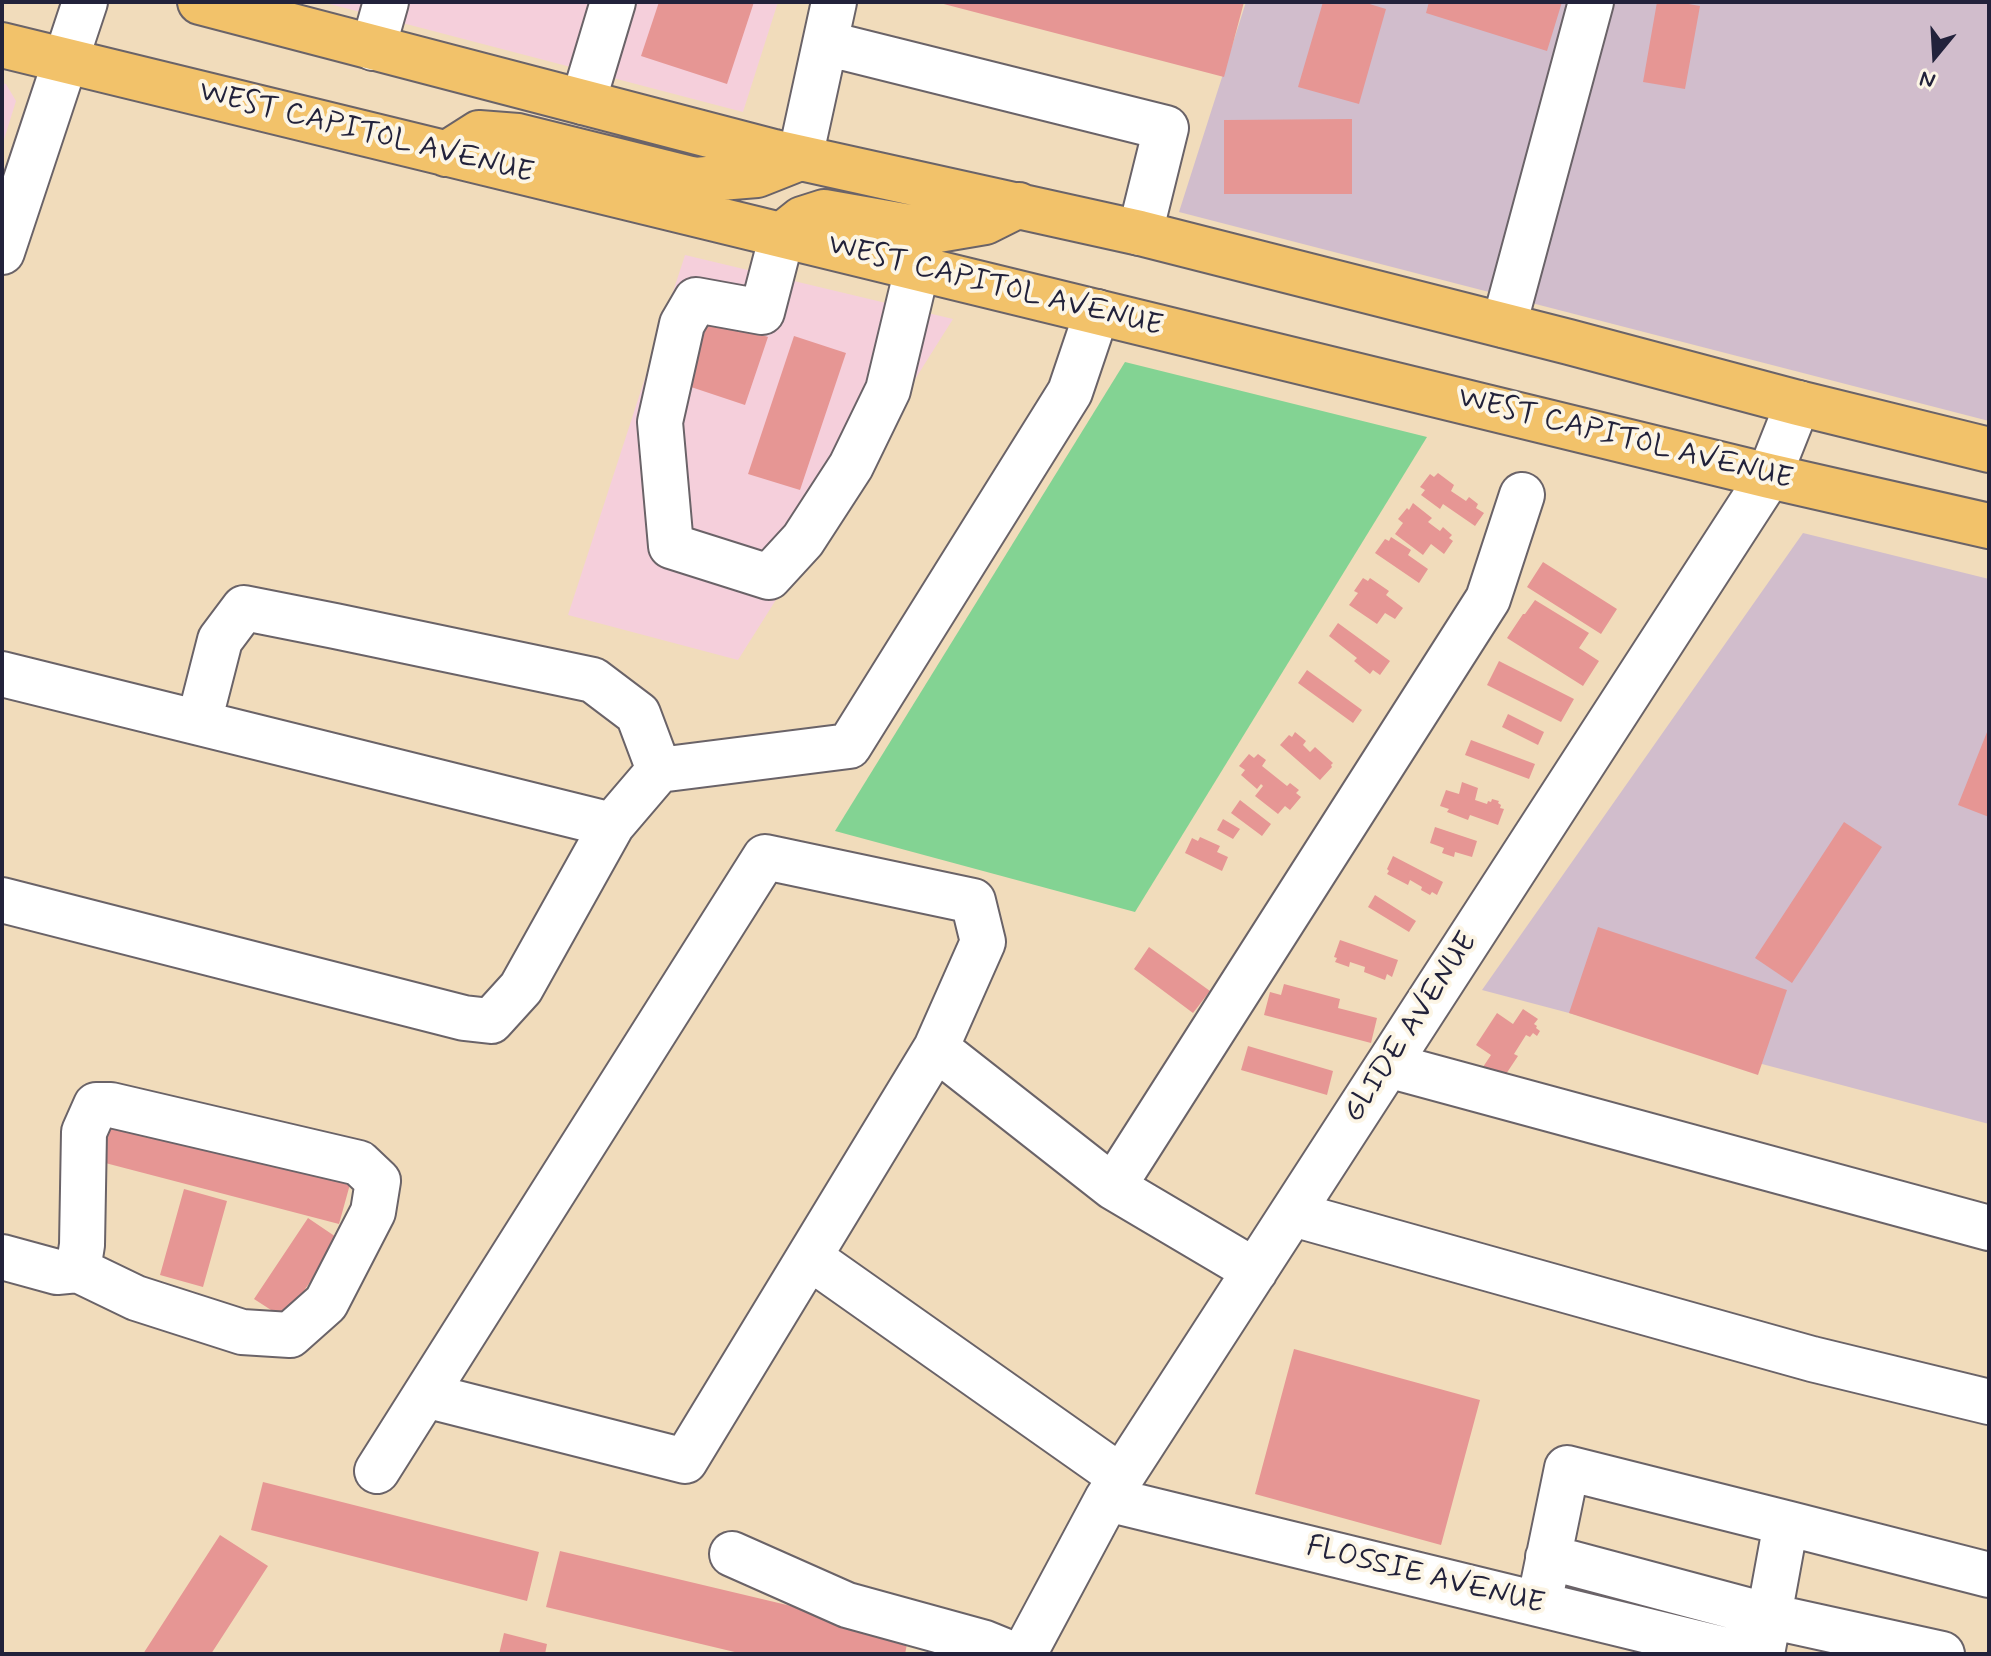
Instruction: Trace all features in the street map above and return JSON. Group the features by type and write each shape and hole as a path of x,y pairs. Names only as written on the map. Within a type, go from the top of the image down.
{"main road":[{"path":"200,2 800,158 1140,233 1989,450"},
{"name":"WEST CAPITOL AVENUE","path":"2,45 1769,476 1989,526"},
{"path":"446,154 479,133 518,136 695,180 757,175 800,158"},
{"path":"782,235 802,219 824,212 932,231 985,222 1019,205"}],"street":[{"path":"2,252 85,2"},
{"path":"373,48 386,2"},
{"path":"583,102 613,2"},
{"path":"1504,325 1591,2"},
{"path":"800,158 829,23 1166,128 1140,233"},
{"path":"782,235 762,312 696,300 682,324 660,422 671,546 769,577 803,540 851,466 888,390 917,269"},
{"path":"2,900 464,1018 491,1021 521,988 612,825 659,770 849,746 1070,392 1097,312"},
{"name":"GLIDE AVENUE","path":"1024,1654 1114,1488 1769,476 1798,403"},
{"path":"1113,1187 1488,599 1522,495"},
{"path":"199,722 220,640 244,608 593,680 638,714 659,770"},
{"path":"2,674 612,825"},
{"path":"377,1471 425,1395 765,857 973,901 983,942 936,1048 685,1461 425,1395"},
{"path":"936,1048 1113,1187 1255,1271"},
{"path":"1388,1065 1989,1228"},
{"path":"2,1257 57,1272 78,1270 136,1298 242,1332 290,1335 326,1303 373,1212 378,1181 359,1163 111,1105 96,1105 84,1132 82,1245 78,1270"},
{"path":"1293,1214 1812,1359 1989,1402"},
{"path":"809,1257 1114,1488"},
{"path":"1539,1604 1567,1468 1989,1575"},
{"name":"FLOSSIE AVENUE","path":"1114,1488 1539,1604 1743,1654"},
{"path":"1766,1635 1786,1523"},
{"path":"732,1554 847,1605 985,1643 1012,1654"},
{"path":"1548,1557 1766,1635 1942,1654"}],"shaded area":[{"path":"322,2 778,2 743,112"},
{"path":"1246,2 1989,2 1989,421 1179,212"},
{"path":"2,83 6,84 16,101 2,146"},
{"path":"685,255 953,319 738,660 568,615"},
{"path":"1803,533 1989,579 1989,1124 1482,990"}],"green space":[{"path":"1125,362 1427,437 1135,912 835,831"}],"building":[{"path":"659,2 754,2 727,84 641,56"},
{"path":"936,2 1244,2 1224,77"},
{"path":"1323,2 1363,2 1386,9 1359,104 1298,87"},
{"path":"1429,2 1562,2 1547,51 1426,13"},
{"path":"1657,2 1700,6 1685,89 1643,82"},
{"path":"1352,119 1352,194 1224,194 1224,120"},
{"path":"699,314 768,337 745,405 676,382"},
{"path":"794,336 846,353 800,490 748,474"},
{"path":"1438,473 1454,485 1451,491 1466,501 1469,497 1478,504 1476,508 1484,513 1475,526 1443,504 1440,509 1421,495 1425,490 1420,487 1430,474 1434,477"},
{"path":"1413,503 1432,518 1428,522 1440,531 1443,527 1452,535 1449,538 1453,541 1444,554 1431,544 1423,555 1395,534 1403,523 1398,519"},
{"path":"1391,537 1411,550 1408,555 1428,569 1419,583 1375,553 1385,539 1389,541"},
{"path":"1543,562 1617,609 1601,634 1527,587"},
{"path":"1363,578 1368,581 1370,578 1389,591 1386,595 1403,608 1395,619 1385,613 1377,624 1349,605 1358,593 1354,591"},
{"path":"1535,600 1589,633 1579,648 1599,661 1583,686 1507,638"},
{"path":"1338,623 1390,661 1380,675 1373,670 1370,674 1354,661 1357,658 1329,636"},
{"path":"1499,661 1574,699 1561,722 1487,685"},
{"path":"1307,670 1362,710 1353,723 1298,683"},
{"path":"1508,714 1544,732 1538,745 1502,727"},
{"path":"1989,727 1989,817 1958,805"},
{"path":"1295,732 1306,741 1303,745 1310,752 1315,747 1333,763 1320,780 1280,745"},
{"path":"1471,740 1535,764 1529,779 1465,755"},
{"path":"1249,754 1254,758 1258,754 1266,760 1262,766 1287,786 1290,783 1299,790 1296,793 1301,797 1290,810 1285,806 1278,814 1255,796 1263,786 1261,784 1257,789 1241,775 1245,770 1239,766"},
{"path":"1462,782 1478,788 1475,800 1487,804 1492,799 1499,801 1500,808 1504,809 1498,825 1470,815 1468,820 1440,806 1446,790 1459,794"},
{"path":"1240,800 1271,824 1262,836 1231,813"},
{"path":"1223,819 1240,829 1233,839 1217,830"},
{"path":"1844,822 1882,847 1792,983 1755,958"},
{"path":"1435,827 1477,841 1472,857 1455,852 1454,857 1442,853 1444,848 1430,843"},
{"path":"1200,837 1220,846 1217,852 1228,857 1222,871 1185,853 1192,838 1198,841"},
{"path":"1393,856 1443,882 1437,895 1421,890 1422,887 1410,880 1408,885 1387,874"},
{"path":"1375,895 1416,921 1409,932 1368,907"},
{"path":"1598,927 1787,990 1758,1075 1569,1013"},
{"path":"1340,940 1398,960 1392,977 1387,974 1385,980 1364,972 1365,967 1350,962 1349,967 1335,962"},
{"path":"1149,947 1210,991 1193,1013 1134,969"},
{"path":"1284,984 1340,999 1338,1008 1377,1018 1371,1043 1264,1015 1270,992 1281,995"},
{"path":"1523,1009 1538,1019 1534,1024 1540,1031 1537,1036 1533,1033 1530,1037 1526,1035 1514,1054 1518,1056 1502,1080 1477,1076 1491,1055 1476,1045 1497,1013 1513,1024"},
{"path":"1248,1046 1333,1071 1327,1095 1241,1070"},
{"path":"103,1112 352,1177 339,1224 90,1159"},
{"path":"184,1189 227,1201 203,1287 160,1275"},
{"path":"308,1218 339,1239 285,1319 254,1299"},
{"path":"1294,1349 1480,1400 1441,1545 1255,1494"},
{"path":"263,1482 539,1552 527,1601 251,1530"},
{"path":"220,1535 268,1566 211,1654 143,1654"},
{"path":"560,1551 909,1634 905,1654 743,1654 546,1607"},
{"path":"504,1633 547,1644 545,1654 499,1654"}]}
